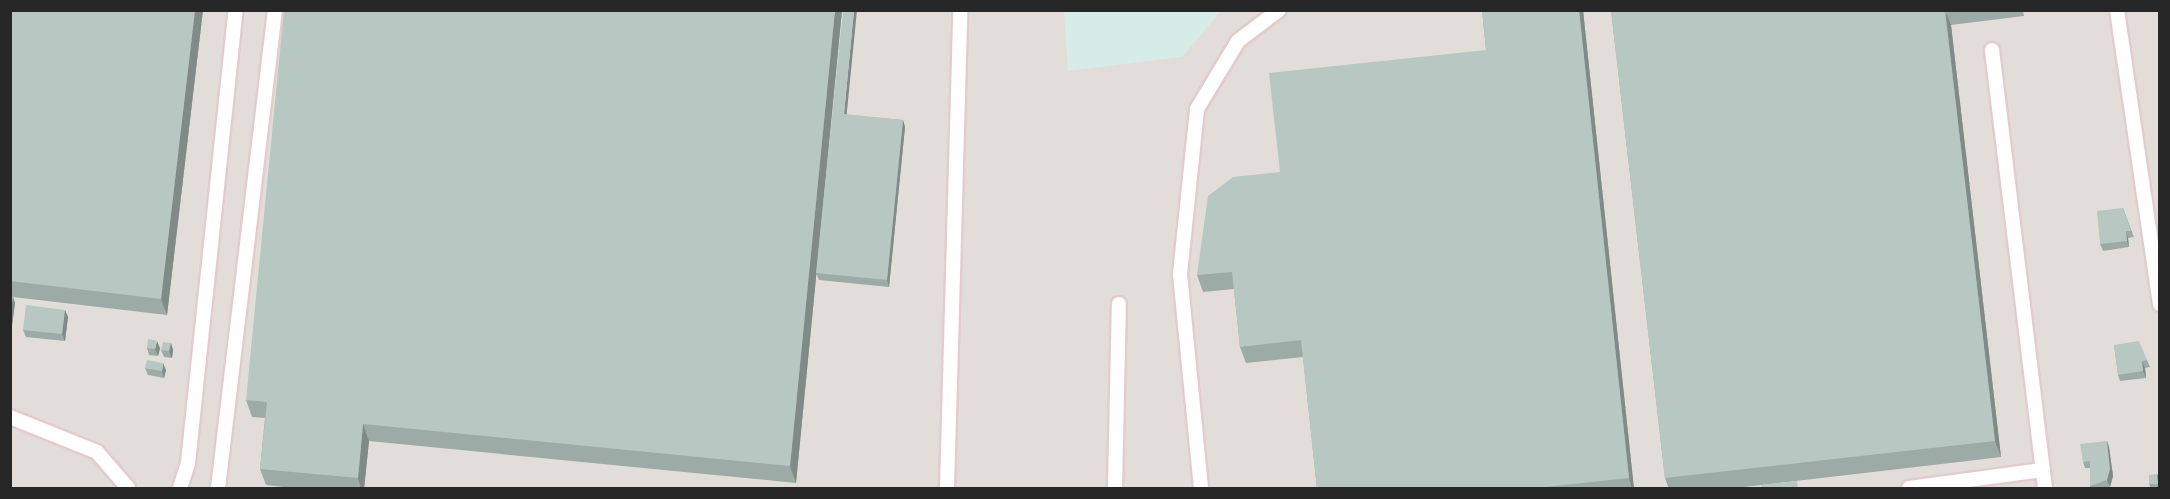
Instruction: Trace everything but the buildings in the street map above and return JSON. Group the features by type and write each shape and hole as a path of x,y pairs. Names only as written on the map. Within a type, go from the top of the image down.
{"lane":[{"path":"180,489 188,463 236,10"},
{"path":"218,489 275,10"},
{"path":"947,489 960,10"},
{"path":"1202,489 1180,274 1197,109 1238,41 1279,10"},
{"path":"2117,10 2160,304"},
{"path":"1992,50 2045,489"},
{"path":"1115,489 1119,304"},
{"path":"10,417 97,452 128,489"},
{"path":"1909,489 2043,470"}],"shaded area":[{"path":"10,11 1064,11 1068,71 1182,57 1221,11 2159,11 2159,488 11,488"}]}
